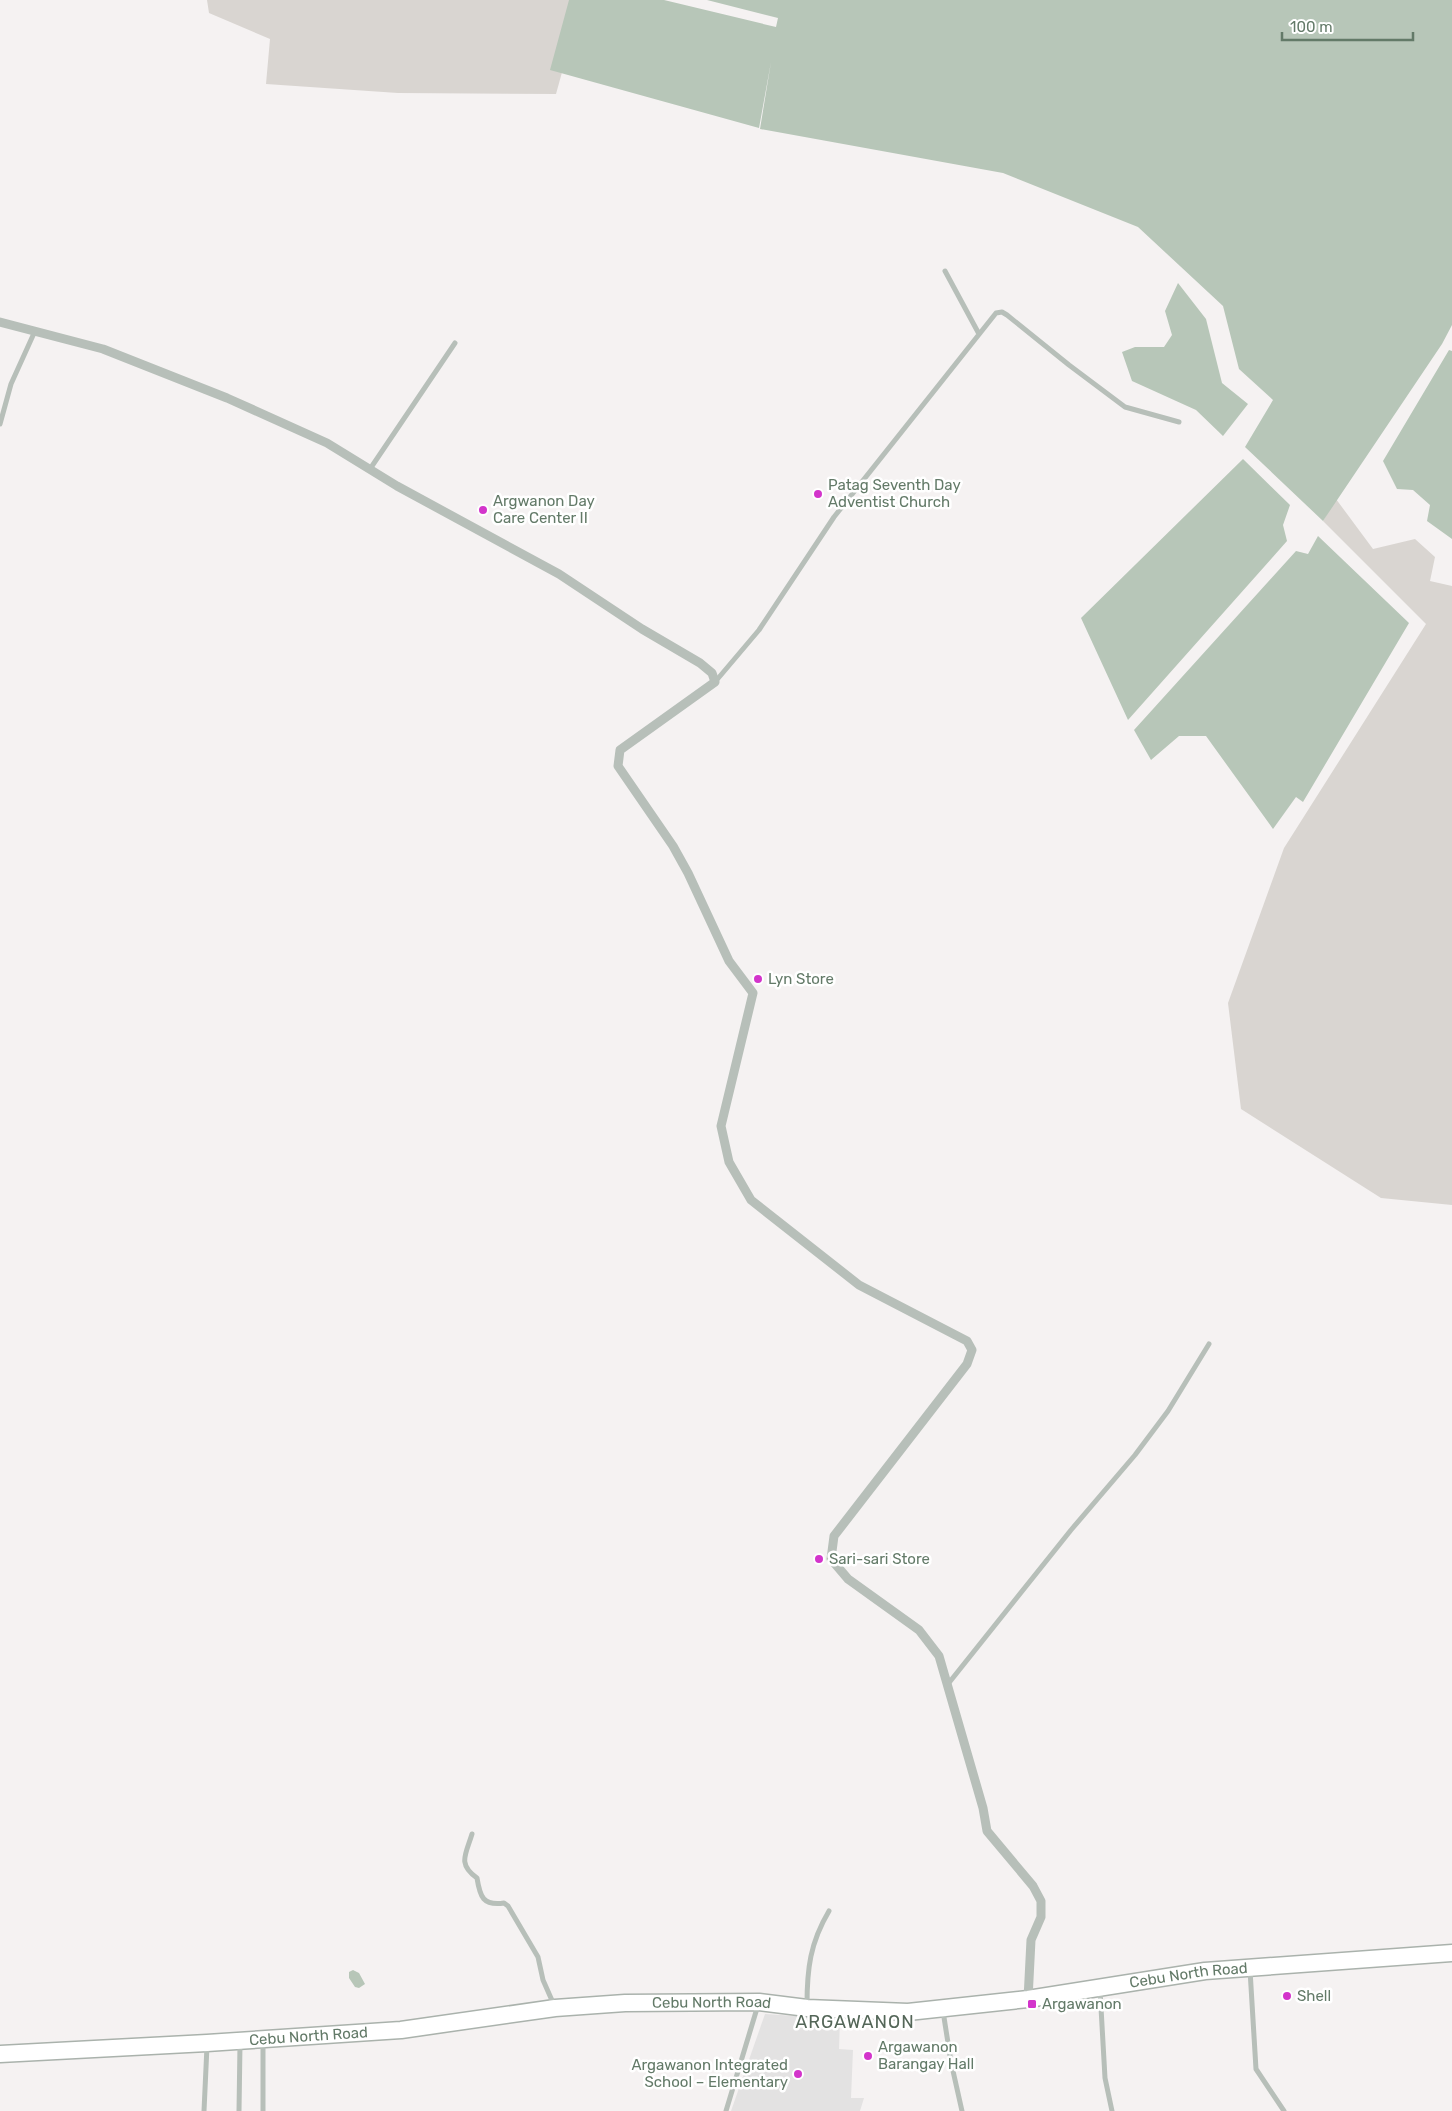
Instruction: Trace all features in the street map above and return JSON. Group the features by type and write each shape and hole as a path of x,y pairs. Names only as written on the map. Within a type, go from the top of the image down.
{"highway":[{"name":"Cebu North Road","path":"0,2054 401,2030 555,2008 625,2003 759,2002 807,2008 908,2012 1028,1999 1205,1971 1452,1952"}],"street":[{"path":"945,271 979,334"},
{"path":"1028,1999 1031,1940 1041,1918 1041,1901 1033,1886 987,1831 984,1808 939,1656 918,1630 848,1578 831,1560 834,1536 967,1364 972,1350 967,1341 859,1285 751,1200 729,1162 721,1126 753,993 729,961 688,873 673,846 618,766 620,750 715,682 758,630 834,517 996,313 1002,312 1125,407 1179,422"},
{"path":"0,322 103,349 227,398 327,444 559,574 642,629 700,663 712,673 715,682"},
{"path":"0,424 11,384 35,331"},
{"path":"370,469 455,343"},
{"path":"948,1684 1071,1530 1135,1455 1168,1411 1209,1344"},
{"path":"472,1834 464,1862 466,1868 477,1878 479,1892 485,1901 492,1904 504,1903 508,1906 529,1938 538,1957 543,1980 555,2008"},
{"path":"807,2008 807,1975 811,1954 818,1930 830,1911"},
{"path":"1250,1967 1256,2069 1284,2111"},
{"path":"1100,1987 1105,2078 1112,2111"},
{"path":"726,2111 759,2002"},
{"path":"942,2008 962,2111"},
{"path":"263,2039 263,2111"},
{"path":"239,2111 240,2041"},
{"path":"204,2111 207,2043"}],"shaded area":[{"path":"207,0 582,0 556,94 398,93 266,84 270,39 209,13"},
{"path":"569,0 664,0 776,27 778,18 707,0 1452,0 1452,325 1442,344 1323,521 1245,447 1273,400 1239,369 1223,306 1138,227 1003,173 760,129 771,62 759,128 550,70"},
{"path":"1178,283 1206,319 1222,383 1248,404 1223,436 1196,410 1132,381 1122,352 1135,347 1164,347 1172,335 1165,311"},
{"path":"1449,350 1452,351 1452,539 1427,521 1430,505 1413,490 1397,489 1383,461"},
{"path":"1243,459 1290,505 1283,525 1287,541 1128,720 1081,618"},
{"path":"1336,499 1373,549 1415,539 1435,557 1430,581 1452,586 1452,1205 1381,1198 1241,1109 1228,1003 1284,848 1426,624 1323,521"},
{"path":"1318,536 1409,623 1303,802 1296,797 1273,829 1206,736 1179,736 1151,760 1134,730 1296,551 1308,554"},
{"path":"353,1970 359,1973 365,1984 359,1988 355,1987 349,1978 349,1972"},
{"name":"Argawanon Integrated School – Elementary","path":"765,2014 840,2019 839,2049 853,2050 851,2098 864,2098 860,2111 731,2111"}],"place":[{"name":"Patag Seventh Day Adventist Church","path":"818,494"},
{"name":"Argwanon Day Care Center II","path":"483,510"},
{"name":"Lyn Store","path":"758,979"},
{"name":"Sari-sari Store","path":"819,1559"},
{"name":"Shell","path":"1287,1996"},
{"name":"Argawanon","path":"1032,2004"},
{"name":"Argawanon Barangay Hall","path":"868,2056"},
{"name":"Argawanon Integrated School – Elementary","path":"798,2074"}],"district":[{"name":"ARGAWANON","path":"855,2022"}]}
